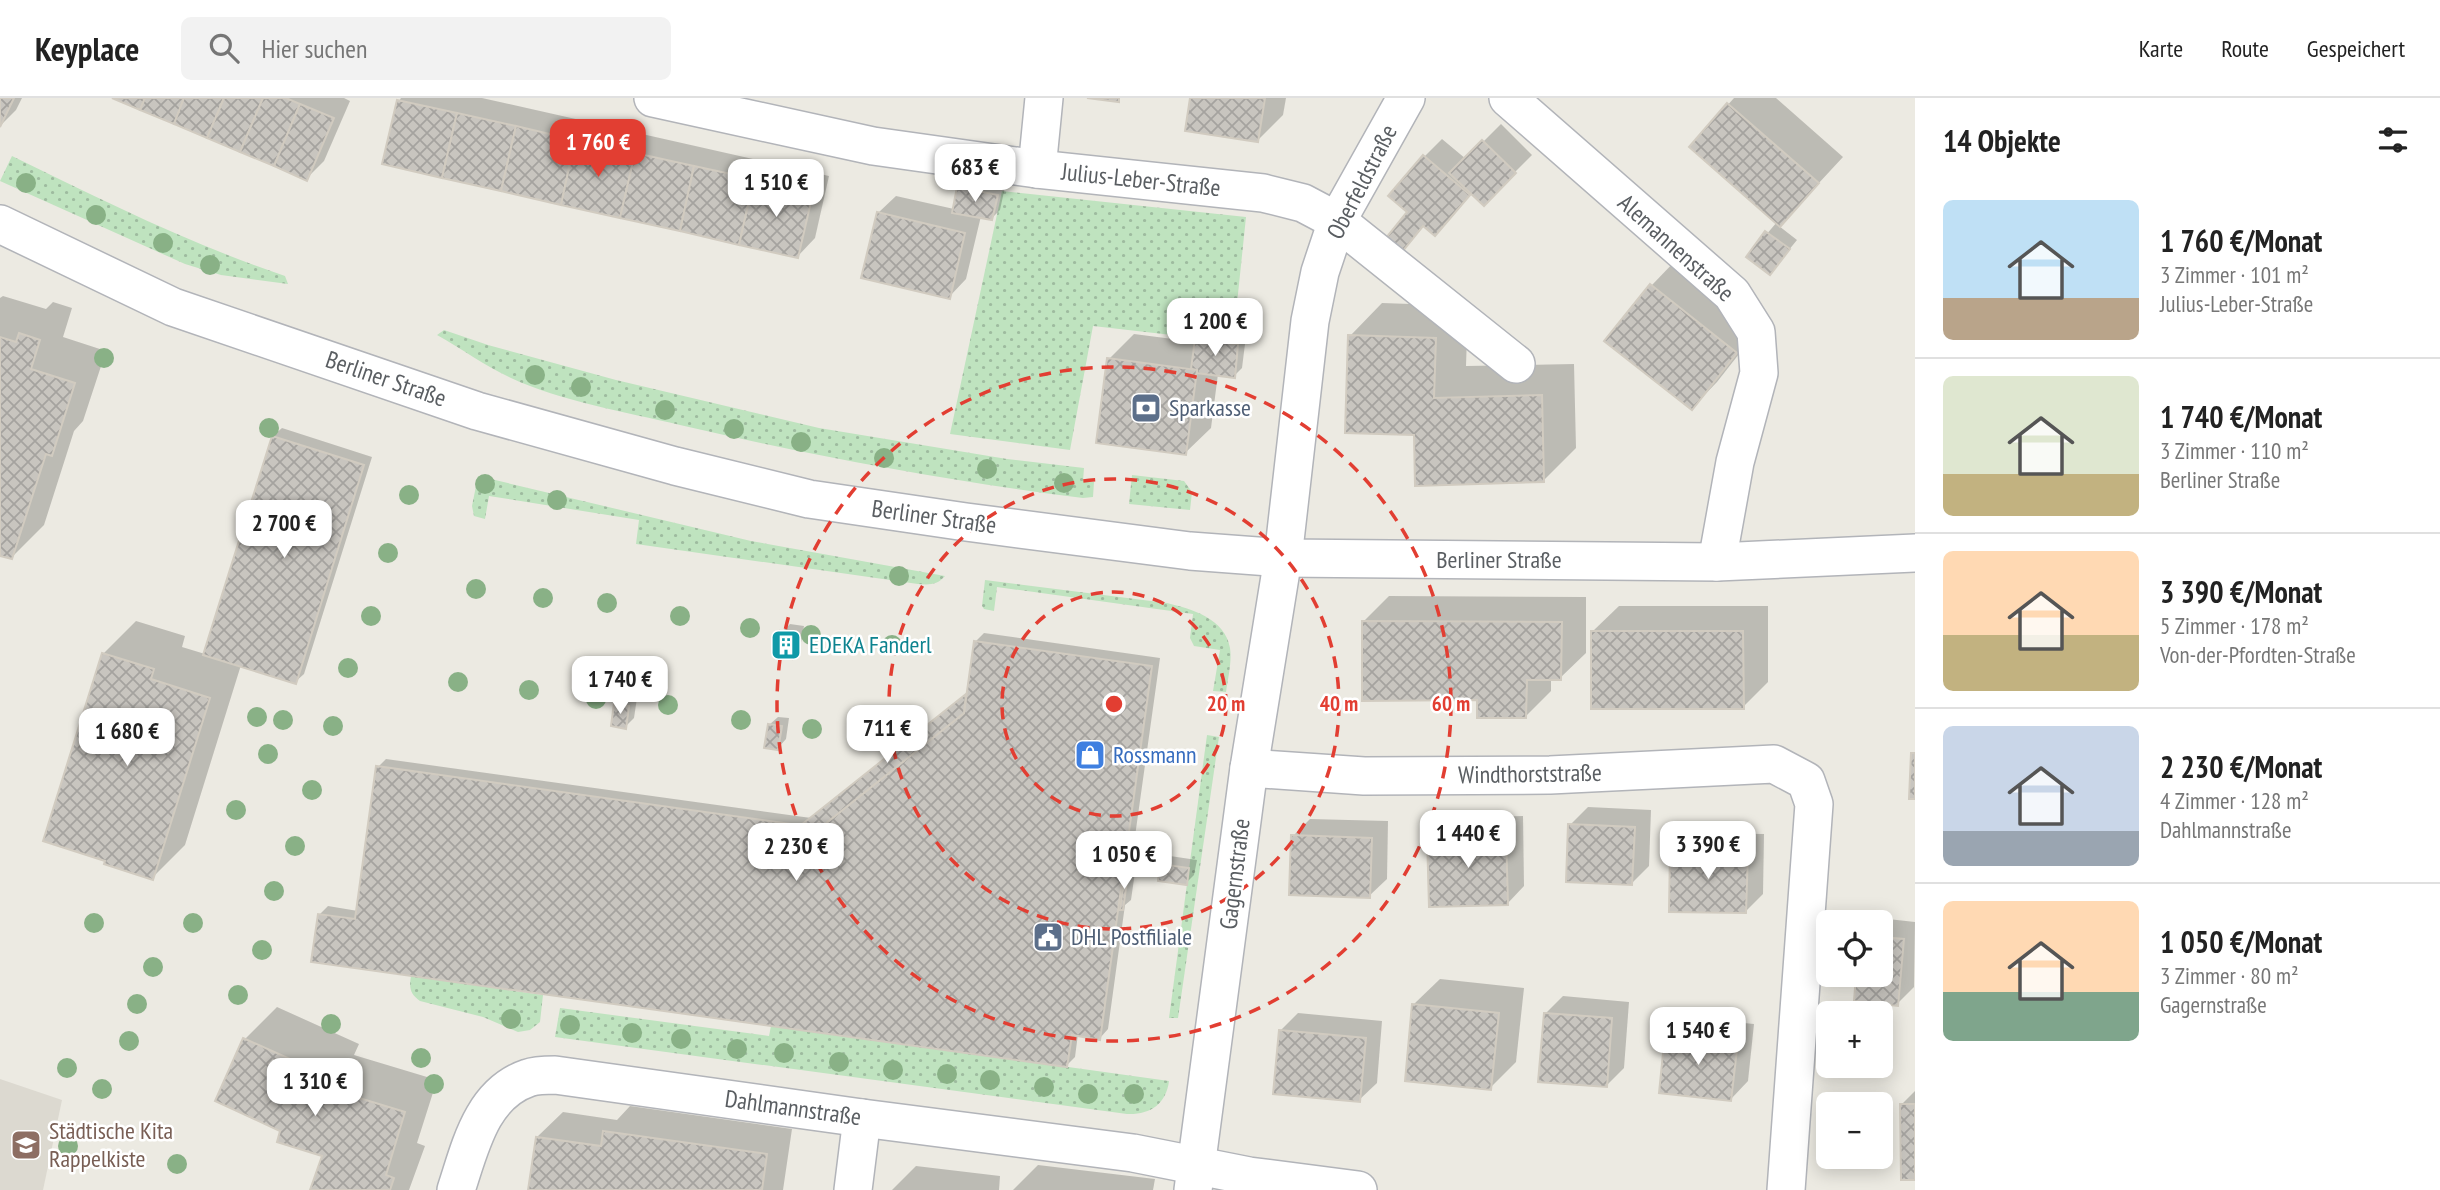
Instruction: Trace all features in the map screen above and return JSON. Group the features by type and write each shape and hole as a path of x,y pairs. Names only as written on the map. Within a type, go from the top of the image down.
{"street":[{"name":"Julius-Leber-Straße","path":"653,98 873,146 1037,169 1263,193 1303,204 1338,221 1516,364"},
{"path":"1037,169 1044,98"},
{"name":"Oberfeldstraße","path":"1283,558 1310,320 1320,272 1338,221 1406,98"},
{"name":"Alemannenstraße","path":"1508,98 1732,294 1756,332 1759,373 1735,462 1717,562"},
{"name":"Berliner Straße","path":"0,224 173,307 477,411 675,466 809,499 1190,551 1283,558 1717,562 1915,553"},
{"name":"Gagernstraße","path":"1194,1178 1249,768 1283,558"},
{"name":"Windthorststraße","path":"1249,768 1364,776 1550,775 1774,764 1806,781 1814,804 1786,1190"},
{"name":"Dahlmannstraße","path":"456,1190 473,1140 486,1112 497,1097 511,1086 530,1077 555,1075 1133,1153 1194,1178 1249,1176 1357,1190"},
{"path":"853,1190 862,1118"}],"shaded area":[{"name":"Städtische Kita Rappelkiste","path":"0,1079 62,1100 43,1190 0,1190"}],"green space":[{"path":"12,156 181,236 285,276 288,284 221,275 185,264 0,181"},
{"path":"1002,191 1246,217 1233,342 1093,326 1070,450 950,434"},
{"path":"444,330 488,345 616,380 819,428 1007,459 1084,468 1083,481 1094,482 1093,497 1083,498 981,484 880,467 594,405 550,393 501,373 437,335"},
{"path":"1132,475 1184,481 1192,492 1190,510 1129,504"},
{"path":"478,476 751,541 945,576 933,584 918,584 636,544 639,520 489,496 485,519 474,516 472,506"},
{"path":"985,580 1167,603 1206,616 1221,629 1230,648 1226,692 1213,691 1220,650 1194,646 1190,638 1193,614 997,587 994,611 982,606"},
{"path":"1207,735 1219,737 1178,1018 1169,1018"},
{"path":"411,976 543,995 540,1022 530,1030 518,1032 483,1017 420,1001 411,990"},
{"path":"560,1008 769,1036 771,1026 1169,1081 1164,1096 1155,1107 1142,1113 1127,1114 555,1037"}],"building":[{"path":"0,98 14,98 0,127"},
{"path":"112,98 145,98 140,110"},
{"path":"145,98 184,98 174,124 140,110"},
{"path":"184,98 224,98 207,138 174,124"},
{"path":"224,98 263,98 240,152 207,138"},
{"path":"263,98 286,98 300,104 274,166 240,152"},
{"path":"1087,98 1119,98 1119,102"},
{"path":"1190,98 1265,98 1258,142 1185,131"},
{"path":"397,100 457,113 442,178 382,164"},
{"path":"1727,103 1819,183 1780,227 1689,147"},
{"path":"300,104 334,118 307,181 274,166"},
{"path":"457,113 516,126 501,191 442,178"},
{"path":"516,126 575,140 561,205 501,191"},
{"path":"575,140 635,153 620,218 561,205"},
{"path":"1482,140 1516,173 1484,206 1449,173"},
{"path":"635,153 694,166 680,231 620,218"},
{"path":"1423,155 1470,195 1435,236 1423,226 1398,257 1382,243 1407,212 1388,196"},
{"path":"694,166 754,179 739,245 680,231"},
{"path":"754,179 813,193 798,258 739,245"},
{"path":"957,187 998,195 992,220 952,213"},
{"path":"877,212 965,233 950,299 861,278"},
{"path":"1765,231 1790,249 1770,275 1746,257"},
{"path":"1650,284 1737,353 1692,410 1604,341"},
{"path":"19,333 40,340 31,369 75,383 52,456 46,454 12,559 0,556 0,337 16,342"},
{"path":"1348,335 1436,338 1434,398 1542,395 1544,482 1415,486 1414,435 1345,433"},
{"path":"1195,339 1238,344 1235,378 1197,373 1197,370 1191,369"},
{"name":"Sparkasse","path":"1107,358 1197,370 1186,455 1096,443"},
{"path":"272,436 364,465 296,684 203,655"},
{"path":"1362,621 1562,622 1561,680 1527,680 1526,718 1477,718 1477,700 1362,701"},
{"name":"EDEKA Fanderl","path":"780,631 796,634 792,659 777,656"},
{"path":"1591,631 1743,631 1744,709 1591,709"},
{"path":"974,641 1152,666 1100,1040 1072,1035 1067,1067 311,962 318,914 355,919 376,766 820,828 964,713"},
{"path":"102,653 154,669 151,679 210,698 153,880 43,841"},
{"path":"966,694 964,713 820,828 801,825"},
{"path":"614,703 629,706 626,729 611,726"},
{"name":"EDEKA Fanderl","path":"768,724 782,726 778,750 764,748"},
{"path":"1911,753 1915,753 1915,799 1909,799"},
{"path":"1568,824 1635,827 1632,885 1566,882"},
{"path":"1506,833 1508,905 1429,907 1427,835"},
{"path":"1291,835 1372,838 1370,898 1289,895"},
{"path":"1670,849 1748,851 1746,913 1669,912"},
{"path":"1160,864 1189,868 1187,885 1158,881"},
{"path":"1125,873 1128,873 1123,910 1120,910"},
{"path":"1893,938 1904,939 1898,1006 1893,1005 1893,1001 1854,1001 1855,987 1893,987"},
{"path":"1412,1004 1499,1013 1491,1090 1405,1081"},
{"path":"1544,1013 1612,1018 1607,1087 1538,1082"},
{"path":"1279,1030 1366,1038 1360,1102 1273,1094"},
{"path":"1665,1033 1738,1041 1731,1101 1659,1093"},
{"path":"243,1038 328,1076 323,1087 405,1112 386,1175 394,1178 390,1190 310,1190 322,1156 277,1142 280,1131 215,1101"},
{"path":"1900,1104 1915,1104 1915,1180 1901,1180"},
{"path":"603,1131 767,1154 762,1190 528,1190 536,1137 601,1146"}],"place":[{"name":"Sparkasse","path":"1146,408"},
{"name":"EDEKA Fanderl","path":"786,645"},
{"name":"Rossmann","path":"1090,755"},
{"name":"DHL Postfiliale","path":"1048,937"},
{"name":"Städtische Kita Rappelkiste","path":"26,1145"}]}
